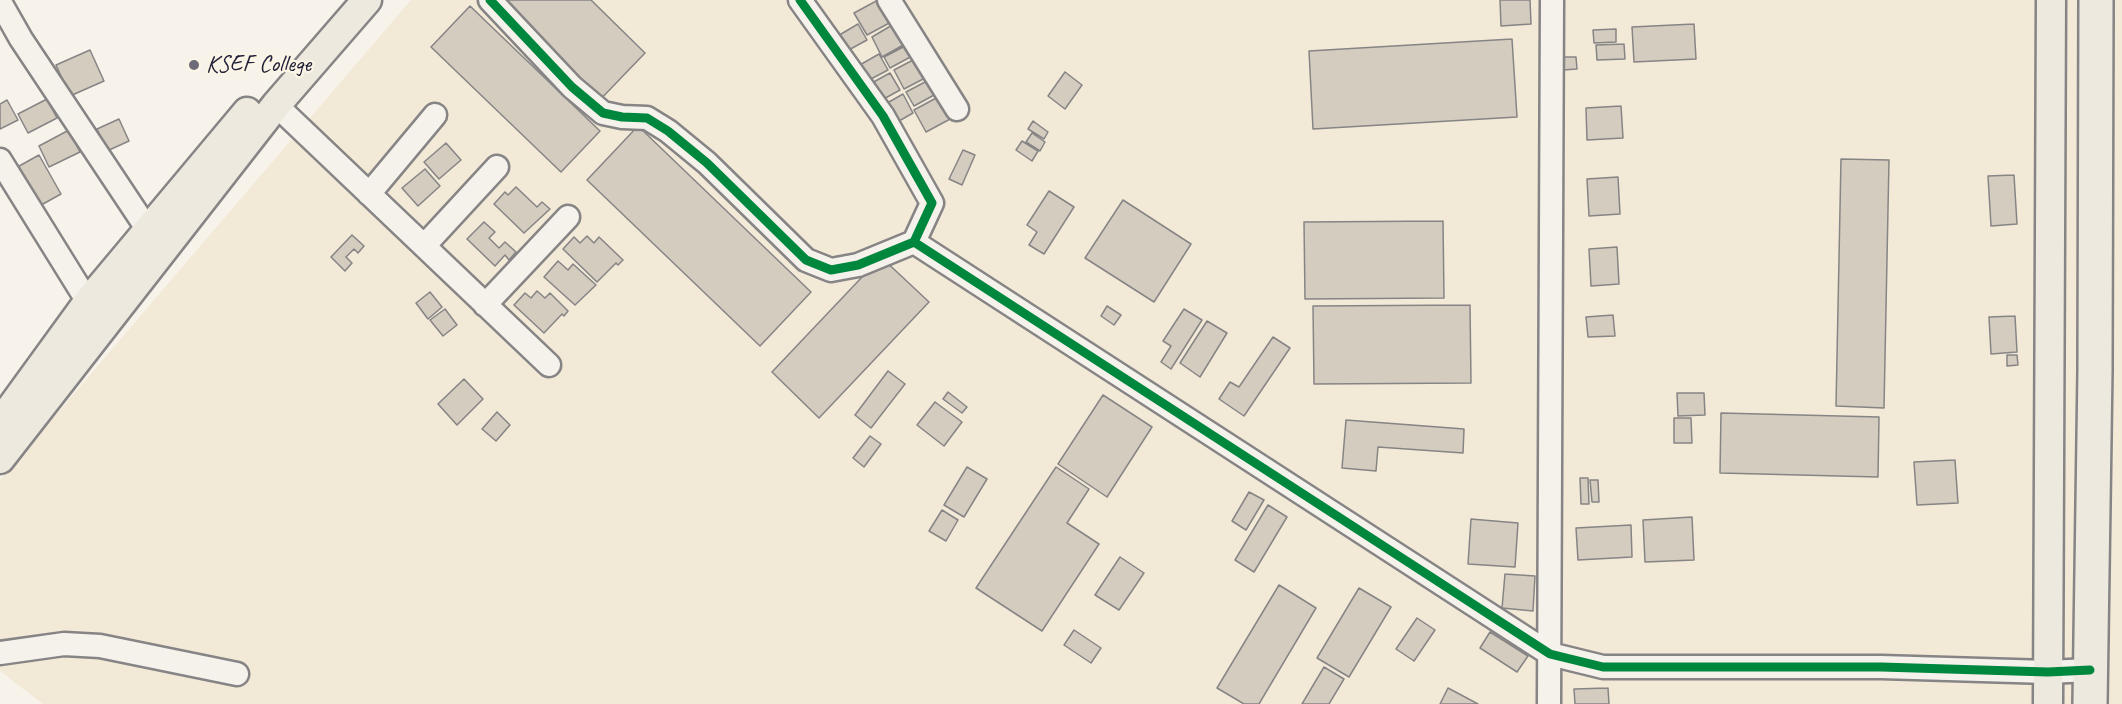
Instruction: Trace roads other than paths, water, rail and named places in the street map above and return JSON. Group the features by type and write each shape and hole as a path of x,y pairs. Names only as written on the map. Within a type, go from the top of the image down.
{"highway":[{"path":"2090,704 2095,370 2096,0"}],"main road":[{"path":"0,423 88,302 342,0"},
{"path":"0,459 276,105 367,0"},
{"path":"2048,704 2051,0"}],"street":[{"path":"490,0 572,87 603,113 622,117 647,118 668,131 707,163 806,260 831,270 858,265 914,242 932,203 883,116 800,0"},
{"path":"889,0 957,109"},
{"path":"1549,704 1552,0"},
{"path":"0,2 21,39 148,230"},
{"path":"276,105 549,365"},
{"path":"369,194 435,115"},
{"path":"0,160 88,302"},
{"path":"424,246 497,167"},
{"path":"485,305 568,217"},
{"path":"914,242 1550,654 1603,667 1881,667 2048,672 2090,670"},
{"path":"0,652 64,644 100,646 237,674"}],"place":[{"name":"KSEF College","path":"194,65"}]}
